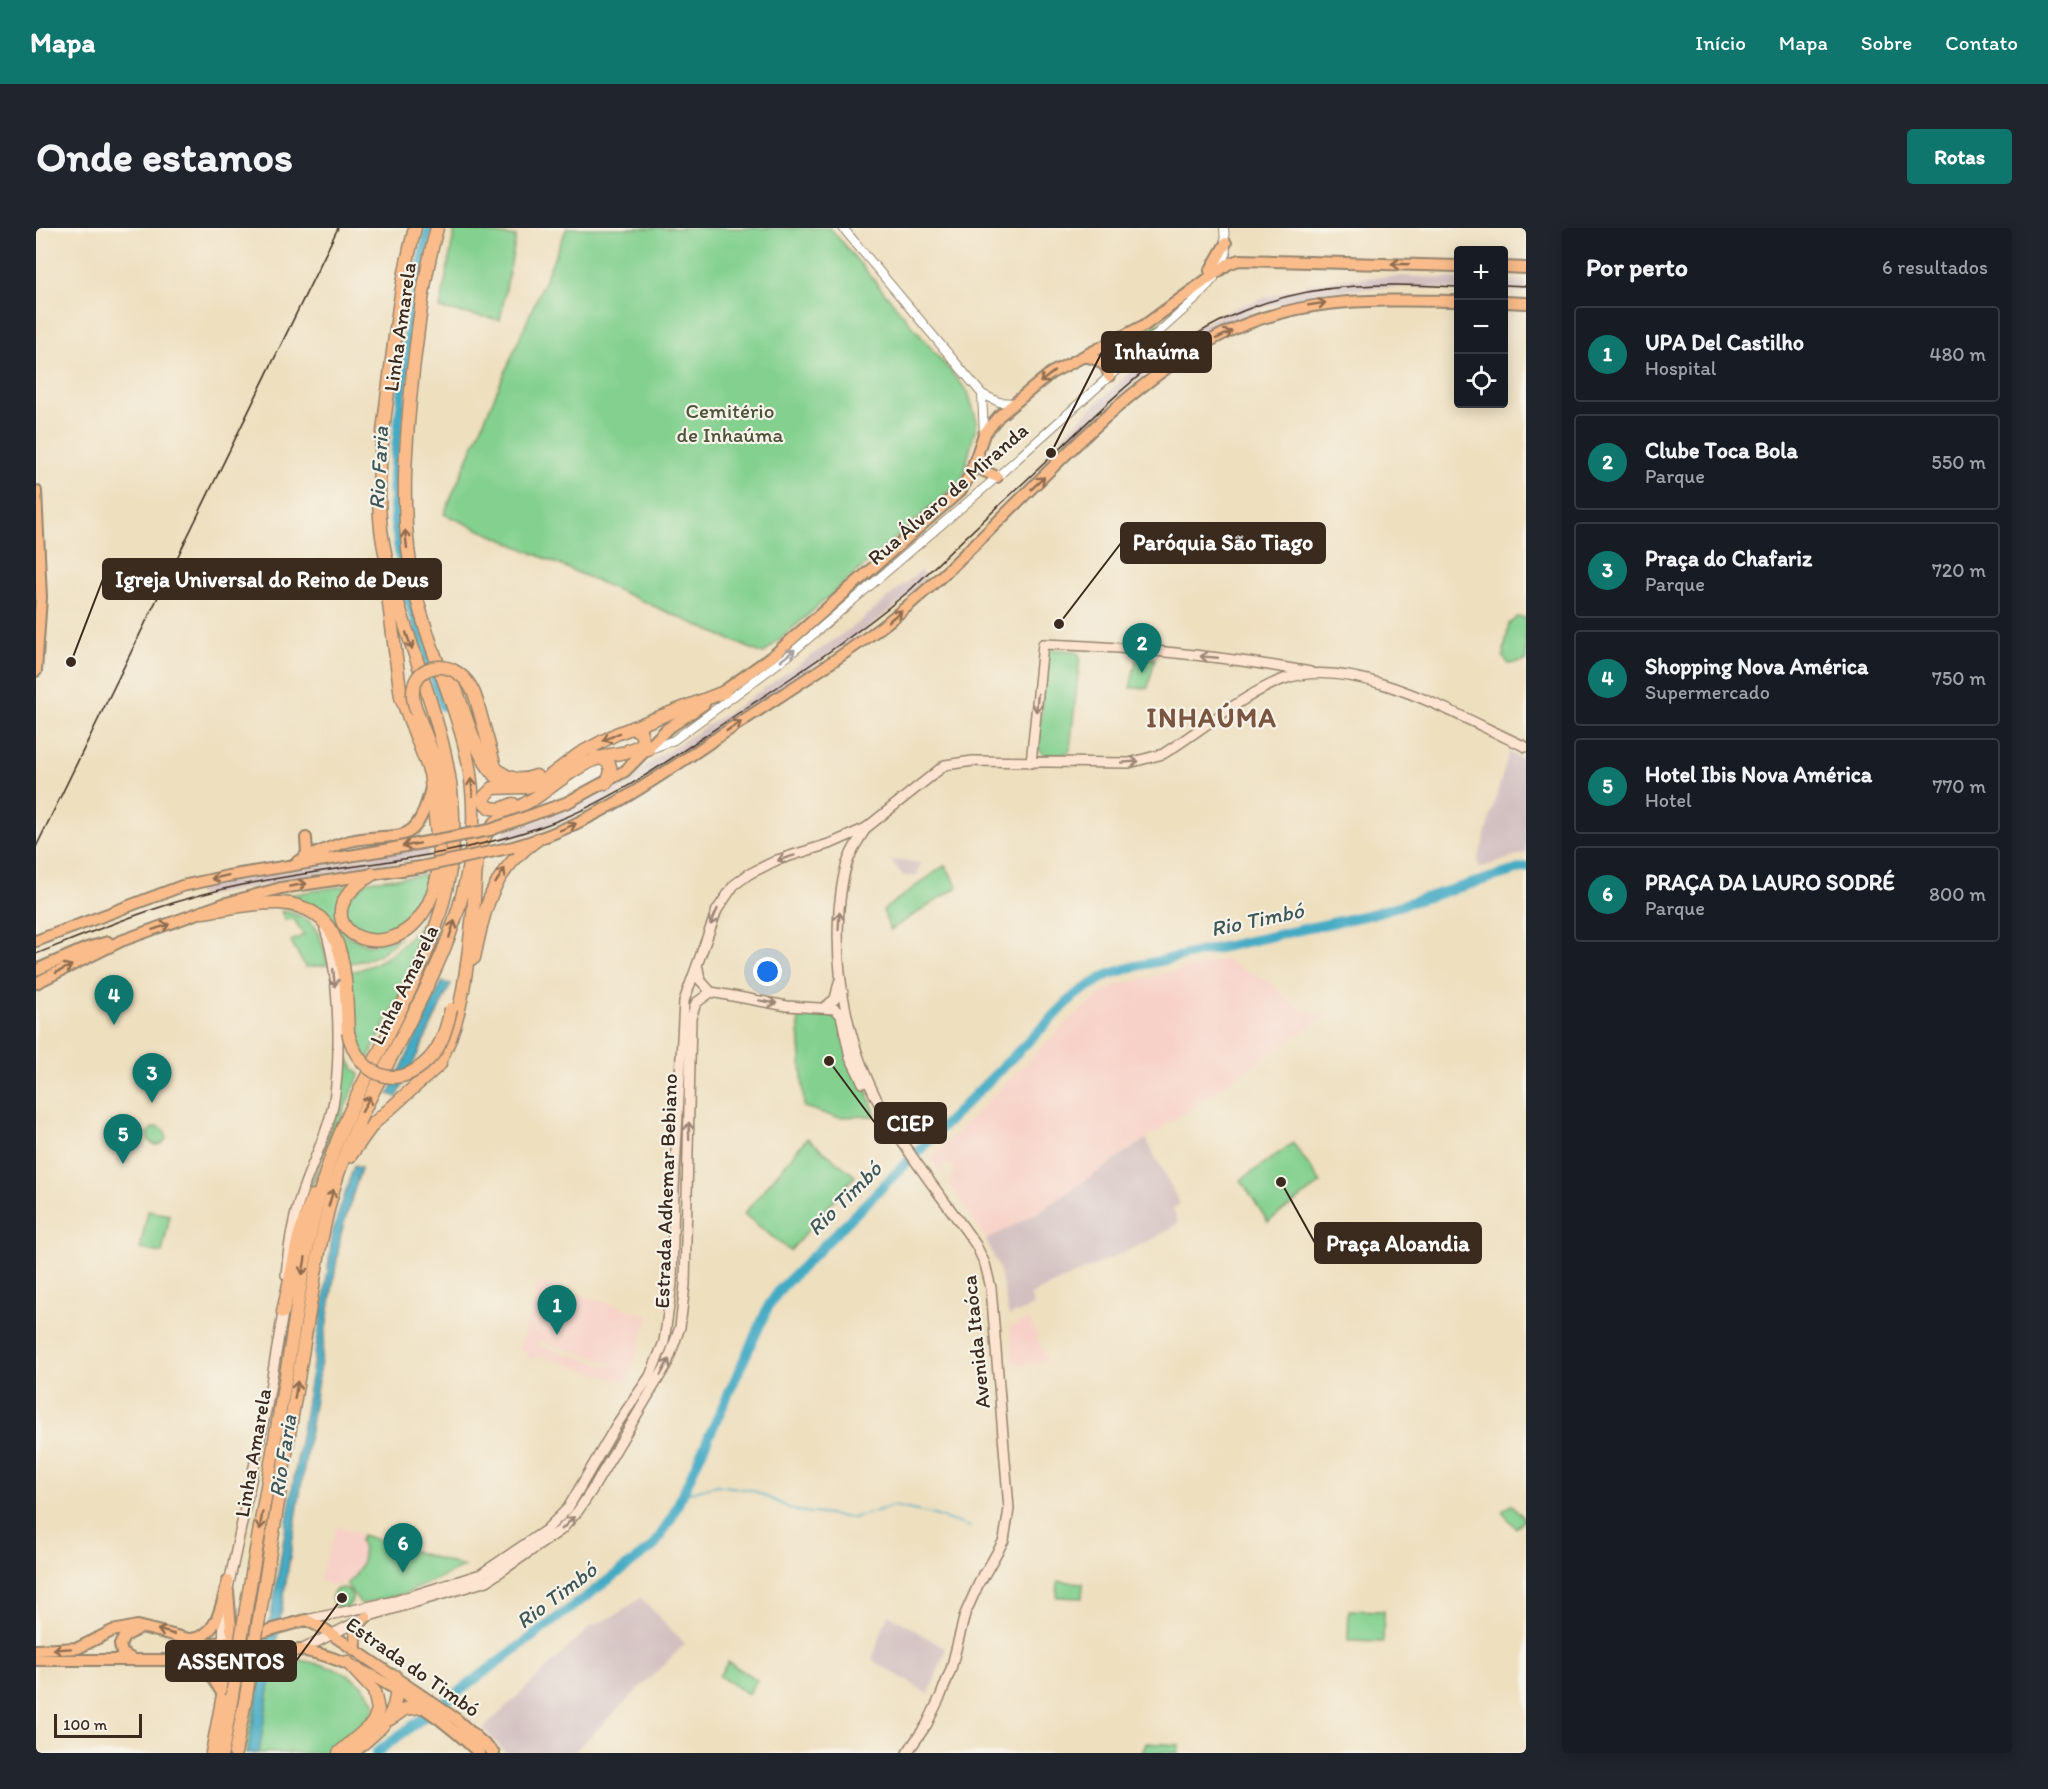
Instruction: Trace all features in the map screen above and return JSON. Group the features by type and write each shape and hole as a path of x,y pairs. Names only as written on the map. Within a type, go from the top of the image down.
{"highway":[{"name":"Linha Amarela","path":"222,1753 228,1695 246,1610 305,1262 328,1169 348,1115 427,953 440,914 453,849 452,795 446,749 398,606 383,544 382,440 398,316 415,228"},
{"name":"Linha Amarela","path":"235,1753 260,1614 318,1252 337,1178 357,1124 447,944 459,907 472,846 473,796 467,750 434,652 411,572 405,531 403,480 421,304 437,228"},
{"path":"383,544 399,690 405,711 436,783 446,832 453,849"},
{"path":"434,652 457,690 485,763 497,779 517,788"},
{"path":"373,874 350,890 341,907 345,925 355,936 368,942 396,936 418,921 434,892 440,861 434,753 417,712 412,693 415,681 425,671 440,665 453,668 465,677 477,702 491,758 500,772 516,779 525,779 568,762"},
{"path":"550,787 501,809 490,808 485,803 484,797 488,790 517,788 542,782 593,746 633,727 724,692"},
{"path":"625,752 637,747 643,740 641,733 633,727"},
{"path":"436,1068 450,1041 456,1018 483,839 504,816 596,757 648,750"},
{"path":"596,757 605,760 610,766 611,774 606,783"},
{"path":"337,1178 373,1124 436,1068 452,1050 459,1033 482,923 493,888 512,859 538,840"},
{"path":"202,912 280,903 306,909 322,921 335,936 342,953 348,1032 355,1053 364,1067 378,1075 403,1075 420,1067 434,1053 451,1009 470,893 472,846"},
{"path":"284,1312 302,1228 313,1195 328,1169"},
{"path":"212,1753 228,1695 223,1658"},
{"path":"339,1753 373,1722 378,1710 374,1691 347,1662"},
{"path":"385,1724 395,1708 398,1693 396,1676"},
{"path":"352,1753 405,1709 431,1709"},
{"path":"240,1729 241,1753"}],"main road":[{"path":"1196,287 1218,262 1226,243 1239,260"},
{"path":"36,941 182,886 490,830 568,802 625,771 679,719 724,692 774,655 961,490 970,476 984,434 1051,372 1145,325 1223,267 1239,260 1454,266"},
{"path":"1508,267 1526,268"},
{"path":"36,983 121,941 202,912 281,888 421,867 513,847 538,840 602,811 636,791 868,637 972,548 1108,417 1155,378 1197,349 1222,335 1260,319 1311,304 1367,300 1454,301"},
{"path":"1508,302 1526,303"},
{"path":"1084,356 1100,361 1108,370 1109,376"},
{"path":"978,453 982,470 997,477"},
{"path":"36,491 41,605 36,671"},
{"path":"1031,763 1043,644 1085,645 1268,664 1318,673"},
{"path":"1268,664 1271,675 1268,687"},
{"name":"Estrada Adhemar Bebiano","path":"36,1650 78,1648 112,1631 142,1626 208,1644 222,1643 306,1620 395,1601 470,1578 490,1569 561,1516 575,1497 659,1358 668,1313 673,1266 674,1189 684,1001 717,910 729,891 741,879 777,860 832,843 866,828 950,763 974,760 1129,764 1146,760 1163,754 1268,687 1291,677 1318,673 1389,686 1526,747"},
{"path":"278,869 351,840 394,838 406,834 421,817 436,783"},
{"name":"Avenida Itaóca","path":"866,828 849,857 841,893 839,979 859,1060 878,1100 912,1154 976,1245 988,1274 998,1343 1008,1504 998,1542 968,1607 951,1669 941,1695 927,1724 907,1753"},
{"path":"303,859 307,853 306,837"},
{"path":"832,843 844,849 849,857"},
{"name":"Linha Amarela","path":"223,1658 222,1643 228,1586 284,1312 292,1226 300,1197 329,1120 335,1092 337,1040 334,979 328,938 322,921"},
{"path":"36,970 87,948 121,941"},
{"path":"698,962 700,980 711,992 787,1006 825,1007 835,999 839,979"},
{"name":"Estrada Adhemar Bebiano","path":"36,1660 190,1660 301,1650 366,1617 471,1586 503,1571 570,1522 636,1418 673,1352 682,1314 685,1285 690,1152 691,1018 696,1003 711,992"},
{"name":"Avenida Itaóca","path":"825,1007 835,1009 841,1016 854,1067 870,1094 878,1100"},
{"path":"674,1189 681,1185 687,1189"},
{"path":"668,1313 682,1314"},
{"path":"617,1447 617,1425 636,1418"},
{"path":"189,1639 205,1636 214,1626 228,1586"},
{"path":"228,1586 234,1640 243,1656"},
{"path":"356,1651 355,1629 366,1617"},
{"name":"Estrada do Timbó","path":"306,1620 332,1634 396,1676 431,1709"},
{"path":"135,1661 122,1653 120,1645 130,1633 142,1626"},
{"name":"Estrada do Timbó","path":"301,1650 347,1662 398,1693 431,1709 494,1753"},
{"path":"190,1660 212,1676 228,1695"},
{"name":"Estrada do Timbó","path":"462,1730 479,1753"}],"street":[{"path":"843,228 982,394 999,402 1014,404"},
{"path":"1223,267 1226,243 1224,228"},
{"name":"Rua Álvaro de Miranda","path":"648,750 674,740 788,656 997,477 1198,297 1223,267"},
{"path":"982,394 984,434"}],"shaded area":[{"path":"1401,276 1454,279 1454,290 1403,287 1342,290 1310,295 1255,310 1196,338 1162,361 1135,382 1068,444 1061,437 1138,365 1191,330 1236,307 1307,285 1341,279"},
{"path":"1508,281 1526,282 1526,292 1508,292"},
{"path":"920,571 927,578 912,593 866,630 764,701 647,777 594,808 540,831 504,842 502,831 545,818 585,800 632,774 749,699 857,624"},
{"path":"1509,752 1526,761 1526,853 1479,868 1478,860"},
{"path":"429,846 429,858 359,867 200,897 197,887"},
{"path":"890,860 920,863 917,876 904,876"},
{"path":"1224,959 1271,983 1295,1006 1324,1017 1037,1213 986,1240 949,1183 955,1168 945,1163 941,1173 931,1158 1067,1022 1102,993 1118,985"},
{"path":"1146,1139 1180,1204 1173,1208 1178,1223 1155,1238 1030,1295 1034,1306 1009,1316 999,1268 986,1240 1037,1213"},
{"path":"540,1282 649,1316 627,1383 537,1355 536,1360 527,1357 528,1352 519,1349 536,1295 532,1293 533,1290 537,1291","holes":["540,1341 612,1363 611,1367 539,1345"]},
{"path":"1029,1319 1047,1361 1028,1365 1012,1364 1010,1327"},
{"path":"337,1526 361,1534 359,1541 363,1549 360,1566 351,1579 337,1587 319,1580"},
{"path":"641,1598 685,1644 573,1753 506,1753 483,1729 590,1627 616,1615"},
{"path":"888,1614 946,1649 929,1694 872,1660"}],"green space":[{"path":"455,228 516,237 500,320 440,309"},
{"name":"Cemitério de Inhaúma","path":"567,228 830,228 968,392 977,422 962,480 763,654 444,514"},
{"path":"1168,319 1112,370 1096,354"},
{"path":"1517,617 1526,618 1526,661 1509,664 1503,657 1509,624"},
{"path":"1049,649 1075,651 1080,656 1070,750 1066,754 1044,755 1038,748 1046,653"},
{"path":"1137,657 1155,658 1148,688 1130,688"},
{"path":"945,865 958,887 890,930 883,910"},
{"path":"433,874 431,888 411,922 376,938 351,929 343,911 344,902 368,881"},
{"path":"349,885 339,903 340,915 347,936 368,945 400,938 387,949 362,961 345,963 322,914 252,901"},
{"path":"432,907 412,968 365,1064 354,1045 347,973 374,964 397,949"},
{"path":"281,911 293,913 310,922 319,936 328,965 305,967 291,941 304,935 294,919 285,920"},
{"path":"798,1012 839,1015 876,1116 835,1117 804,1107"},
{"path":"342,1047 354,1069 360,1074 320,1163 300,1222 298,1220 334,1114 342,1070"},
{"path":"157,1127 165,1132 166,1136 161,1144 157,1145 149,1140 148,1136 153,1128"},
{"path":"807,1138 855,1176 790,1251 744,1214"},
{"path":"1293,1143 1321,1183 1268,1222 1241,1180"},
{"path":"148,1211 170,1215 162,1253 140,1249"},
{"path":"1511,1504 1525,1519 1516,1528 1502,1512"},
{"path":"362,1535 464,1567 404,1594 361,1604 346,1584 355,1575 363,1559 360,1541"},
{"path":"1058,1581 1083,1583 1082,1598 1057,1597"},
{"path":"342,1588 349,1591 352,1598 349,1605 342,1608 335,1605 332,1598 335,1591"},
{"path":"1349,1610 1384,1611 1383,1642 1348,1641"},
{"path":"283,1657 323,1665 348,1675 368,1692 375,1704 368,1724 334,1753 245,1753 261,1661"},
{"path":"728,1662 757,1680 748,1694 719,1676"},
{"path":"1146,1743 1179,1745 1178,1753 1142,1753"}],"water":[{"path":"442,982 451,984 397,1097 389,1094"},
{"path":"354,1166 361,1168 341,1233 259,1753 248,1753 324,1300 333,1231"}],"waterway":[{"name":"Rio Faria","path":"429,228 411,312 393,476 395,523 406,591 443,706"},
{"name":"Rio Timbó","path":"376,1753 654,1546 672,1517 769,1305 781,1288 1075,995 1107,975 1132,967 1372,914 1526,867"},
{"path":"680,1499 690,1492 717,1485 752,1490 796,1511 853,1518 893,1506 931,1514 970,1527"}],"railway":[{"path":"36,847 338,228"},
{"path":"36,954 140,914 220,890 284,877 468,847 504,838 567,817 618,792 666,762 825,655 889,608 1122,390 1171,351 1198,333 1256,306 1305,292 1381,285 1454,287"},
{"path":"1508,285 1526,286"}],"place":[{"name":"Inhaúma","path":"1051,453"},
{"name":"Paróquia São Tiago","path":"1059,624"},
{"name":"Igreja Universal do Reino de Deus","path":"71,662"},
{"name":"Clube Toca Bola","path":"1142,673"},
{"name":"Shopping Nova América","path":"114,1025"},
{"name":"CIEP","path":"829,1061"},
{"name":"Praça do Chafariz","path":"152,1103"},
{"name":"Hotel Ibis Nova América","path":"123,1164"},
{"name":"Praça Aloandia","path":"1281,1182"},
{"name":"UPA Del Castilho","path":"557,1335"},
{"name":"PRAÇA DA LAURO SODRÉ","path":"403,1573"},
{"name":"ASSENTOS","path":"342,1598"}],"district":[{"name":"INHAÚMA","path":"1212,718"}]}
